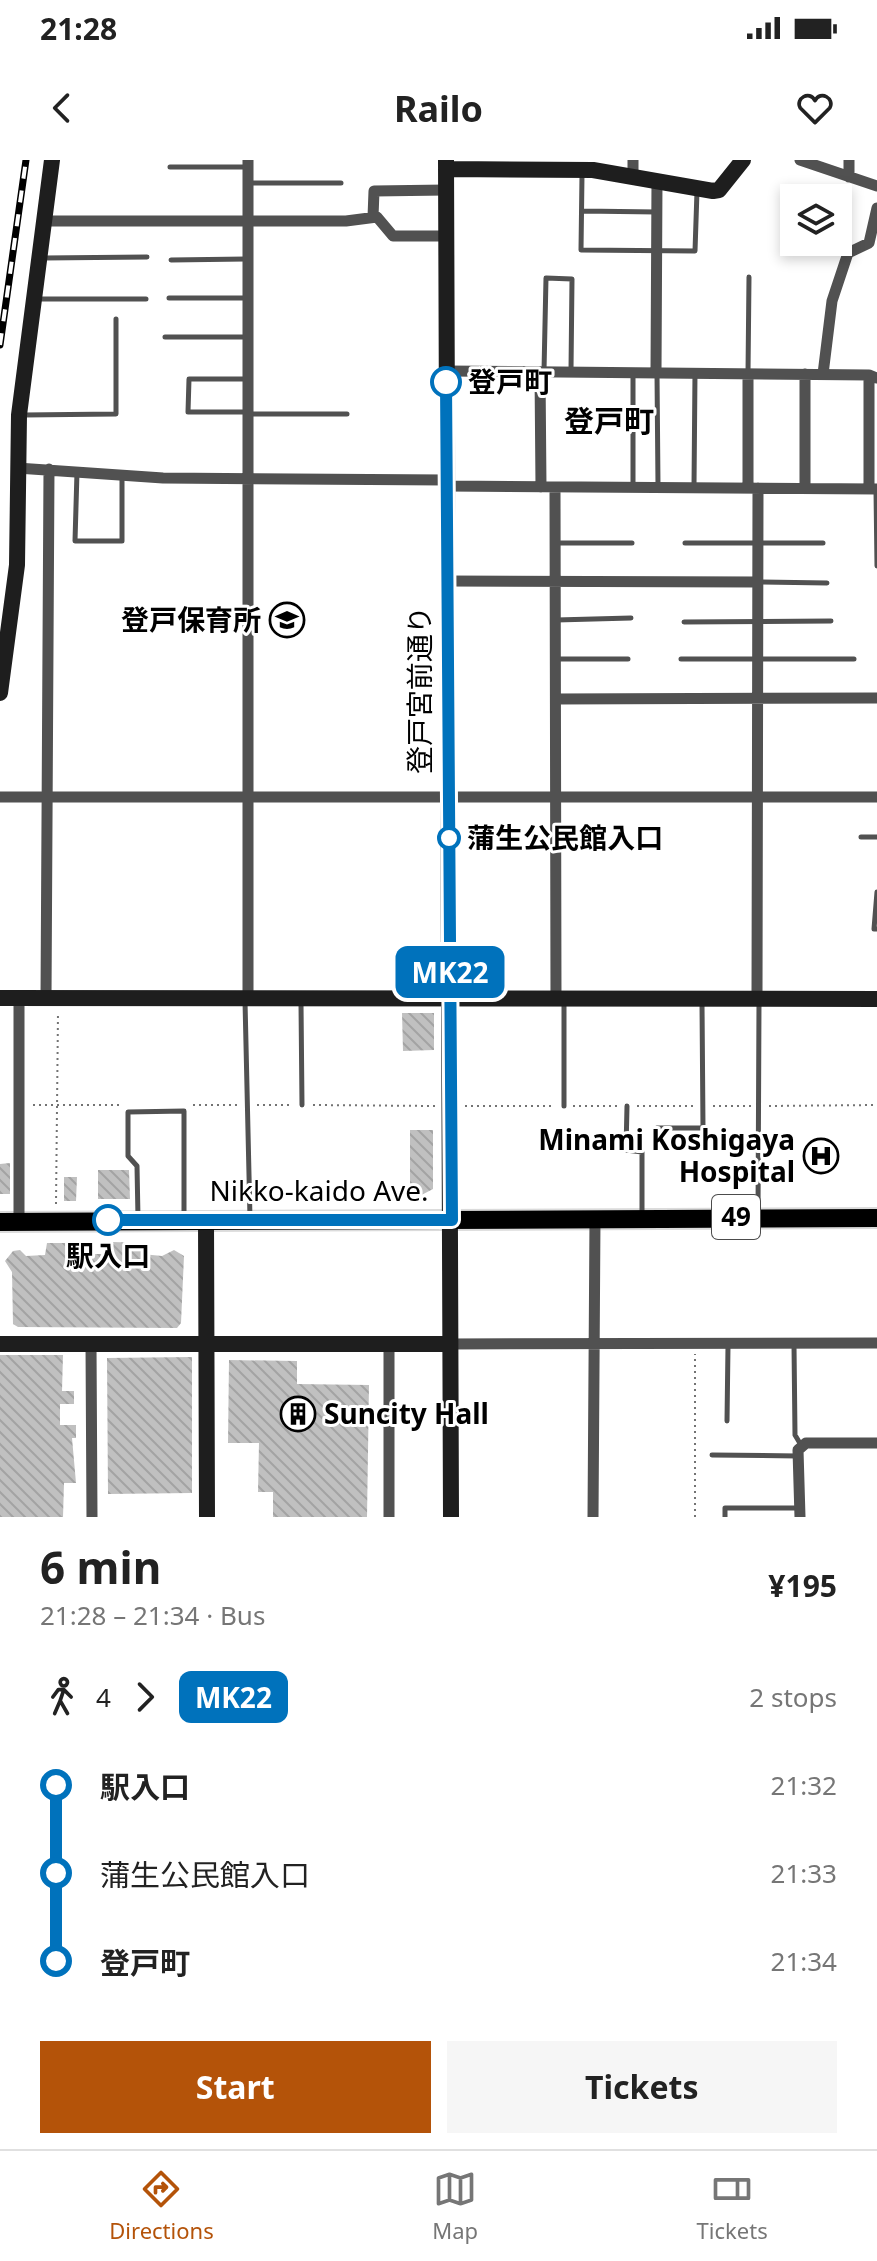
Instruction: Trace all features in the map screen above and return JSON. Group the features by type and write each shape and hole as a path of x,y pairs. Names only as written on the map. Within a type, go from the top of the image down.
{"main road":[{"name":"Nikko-kaido Ave.","path":"0,1222 877,1218"}],"street":[{"path":"0,693 17,565 19,415 52,160"},
{"path":"446,164 633,168 657,180 719,190 743,160"},
{"path":"800,160 877,186"},
{"path":"849,160 849,177"},
{"path":"247,998 248,163"},
{"name":"登戸宮前通り","path":"446,164 451,1517"},
{"path":"656,373 657,180"},
{"path":"373,217 374,191 446,190"},
{"path":"823,374 832,301 848,253 869,243 877,208"},
{"path":"44,221 346,221 377,217 393,236 445,236"},
{"path":"17,468 248,480 541,487 874,489 873,376 446,371"},
{"path":"541,487 542,372"},
{"path":"748,374 758,543 758,998"},
{"path":"805,374 805,487"},
{"path":"49,469 48,797 52,1001"},
{"path":"555,487 560,998"},
{"path":"446,581 758,582"},
{"path":"556,699 877,698"},
{"path":"0,797 877,797"},
{"path":"0,998 52,1001 247,998 877,999"},
{"path":"19,998 19,1222"},
{"path":"206,1219 207,1517"},
{"path":"593,1517 595,1219"},
{"path":"0,1344 877,1343"},
{"path":"91,1344 92,1517"},
{"path":"389,1345 389,1517"},
{"path":"800,1512 800,1451 806,1443 877,1443"}],"lane":[{"path":"170,167 248,163"},
{"path":"580,167 581,250 695,251 697,188"},
{"path":"248,183 341,183"},
{"path":"582,211 657,212"},
{"path":"40,258 147,257"},
{"path":"171,260 248,259"},
{"path":"748,374 749,277"},
{"path":"542,372 546,278 572,279 571,372"},
{"path":"169,298 248,298"},
{"path":"35,299 146,299"},
{"path":"19,415 116,414 116,319"},
{"path":"165,337 248,337"},
{"path":"633,373 633,487"},
{"path":"656,373 658,487"},
{"path":"694,487 695,373"},
{"path":"248,379 189,379 188,412 347,414"},
{"path":"77,471 75,541 122,541 122,474"},
{"path":"874,489 877,566"},
{"path":"555,543 632,543"},
{"path":"685,543 823,543"},
{"path":"758,582 827,583"},
{"path":"555,620 631,618"},
{"path":"684,622 831,621"},
{"path":"555,659 628,659"},
{"path":"681,659 854,659"},
{"path":"861,837 877,837"},
{"path":"877,892 874,929 877,929"},
{"path":"247,998 250,1219"},
{"path":"301,998 302,1105"},
{"path":"560,998 564,1106"},
{"path":"657,1128 703,1128 702,998"},
{"path":"758,998 758,1217"},
{"path":"627,1106 626,1150 642,1152 642,1218"},
{"path":"138,1219 137,1166 128,1156 128,1112 184,1111 184,1219"},
{"path":"712,1455 800,1451 795,1435 794,1343"},
{"path":"727,1421 728,1344"},
{"path":"725,1517 725,1508 800,1512"}],"path":[{"path":"52,1001 57,1105 56,1204"},
{"path":"19,1105 136,1105"},
{"path":"189,1105 877,1105"},
{"path":"695,1343 695,1517"}],"building":[{"path":"402,1013 434,1013 434,1050 403,1051"},
{"path":"410,1130 433,1130 433,1189 410,1201"},
{"path":"10,1163 10,1194 0,1194 0,1164"},
{"path":"98,1170 129,1170 130,1199 98,1199"},
{"path":"64,1177 77,1177 76,1201 64,1201"},
{"path":"113,1242 142,1243 142,1254 162,1256 174,1250 184,1256 181,1323 177,1328 18,1327 13,1324 12,1272 5,1261 13,1251 20,1250 26,1256 45,1255 47,1243 81,1243 81,1254 110,1254"},
{"path":"0,1355 63,1355 62,1391 74,1391 74,1404 60,1404 60,1425 76,1425 76,1438 72,1438 76,1483 64,1483 63,1517 0,1517"},
{"path":"192,1357 192,1493 108,1494 107,1358"},
{"name":"Suncity Hall","path":"229,1360 297,1361 297,1384 369,1385 367,1517 273,1517 273,1492 258,1492 259,1443 228,1443"}],"railway":[{"path":"0,345 26,160"}],"bus line":[{"name":"MK22","path":"108,1220 452,1220 450,896 446,797 446,382"}],"place":[{"name":"登戸町","path":"446,382"},
{"name":"登戸保育所","path":"287,620"},
{"name":"蒲生公民館入口","path":"449,838"},
{"name":"Minami Koshigaya Hospital","path":"821,1156"},
{"name":"駅入口","path":"108,1220"},
{"name":"Suncity Hall","path":"298,1414"}],"district":[{"name":"登戸町","path":"609,422"}]}
